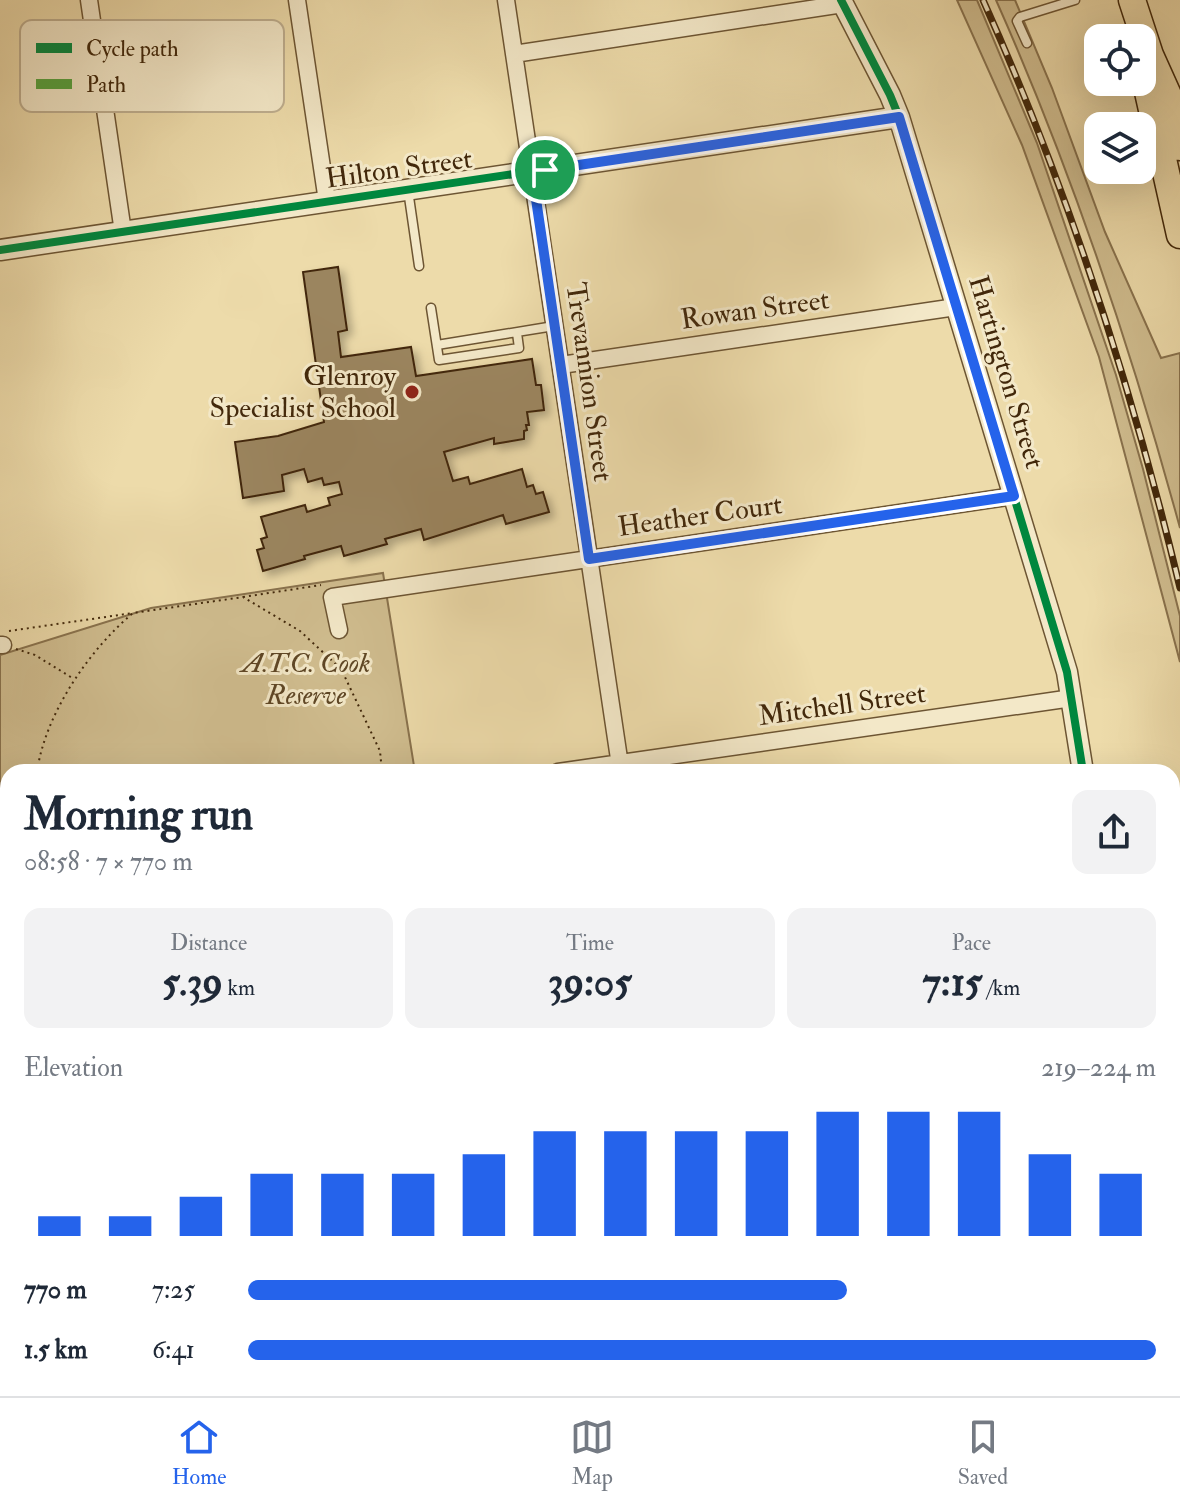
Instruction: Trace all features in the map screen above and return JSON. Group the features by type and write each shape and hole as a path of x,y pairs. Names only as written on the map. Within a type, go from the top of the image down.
{"main road":[{"path":"1132,0 1140,24"},
{"path":"1156,68 1168,95 1180,147"},
{"path":"1149,96 1180,235"}],"street":[{"path":"89,0 92,20"},
{"path":"297,0 327,201"},
{"name":"Trevannion Street","path":"506,0 619,764"},
{"path":"514,54 842,2"},
{"name":"Hartington Street","path":"842,2 899,117 1067,672 1082,764"},
{"path":"105,112 123,232"},
{"name":"Hilton Street","path":"0,250 899,117"},
{"name":"Rowan Street","path":"561,365 956,307"},
{"name":"Heather Court","path":"339,630 332,597 1014,496"},
{"name":"Mitchell Street","path":"646,764 1072,698"}],"lane":[{"path":"1027,43 1018,25 1020,17 1075,0"},
{"path":"408,190 419,266"},
{"path":"431,308 439,360 519,348 517,333"},
{"path":"437,345 555,326"}],"path":[{"path":"1,641 133,613 243,597 300,631 340,668 380,751 381,764"},
{"path":"39,764 46,733 76,679 103,643 133,613"},
{"path":"1,641 35,655 76,679"}],"green space":[{"path":"957,0 977,0 1037,143 1116,375 1180,616 1180,662 1099,357 1022,145"},
{"path":"996,0 1015,0 1052,88 1084,175 1084,184 1087,184 1105,232 1161,358 1180,353 1180,528 1098,261 1024,64"},
{"name":"A.T.C. Cook Reserve","path":"383,573 414,764 0,764 0,655 151,608"}],"building":[{"path":"338,267 347,330 338,332 341,357 411,347 416,376 532,359 536,385 541,385 544,410 527,412 529,425 526,425 524,439 494,444 494,438 444,452 453,481 468,477 470,484 522,469 527,487 533,485 536,494 543,492 549,512 506,524 503,515 424,540 421,529 385,539 387,544 344,556 341,546 263,571 257,550 264,548 261,539 267,537 261,517 305,505 307,512 330,505 328,498 342,494 339,482 324,485 322,478 308,482 304,469 282,475 284,491 243,498 235,442 278,436 324,422 303,272"}],"railway":[{"path":"983,0 1043,143 1095,290 1141,438 1180,588"}],"cycle path":[{"path":"841,0 899,117 1067,672 1082,764"},
{"path":"0,250 899,117"}],"place":[{"name":"Glenroy Specialist School","path":"412,392"}],"route":[{"path":"899,117 1014,496 589,559 532,172 545,170 899,117"}]}
